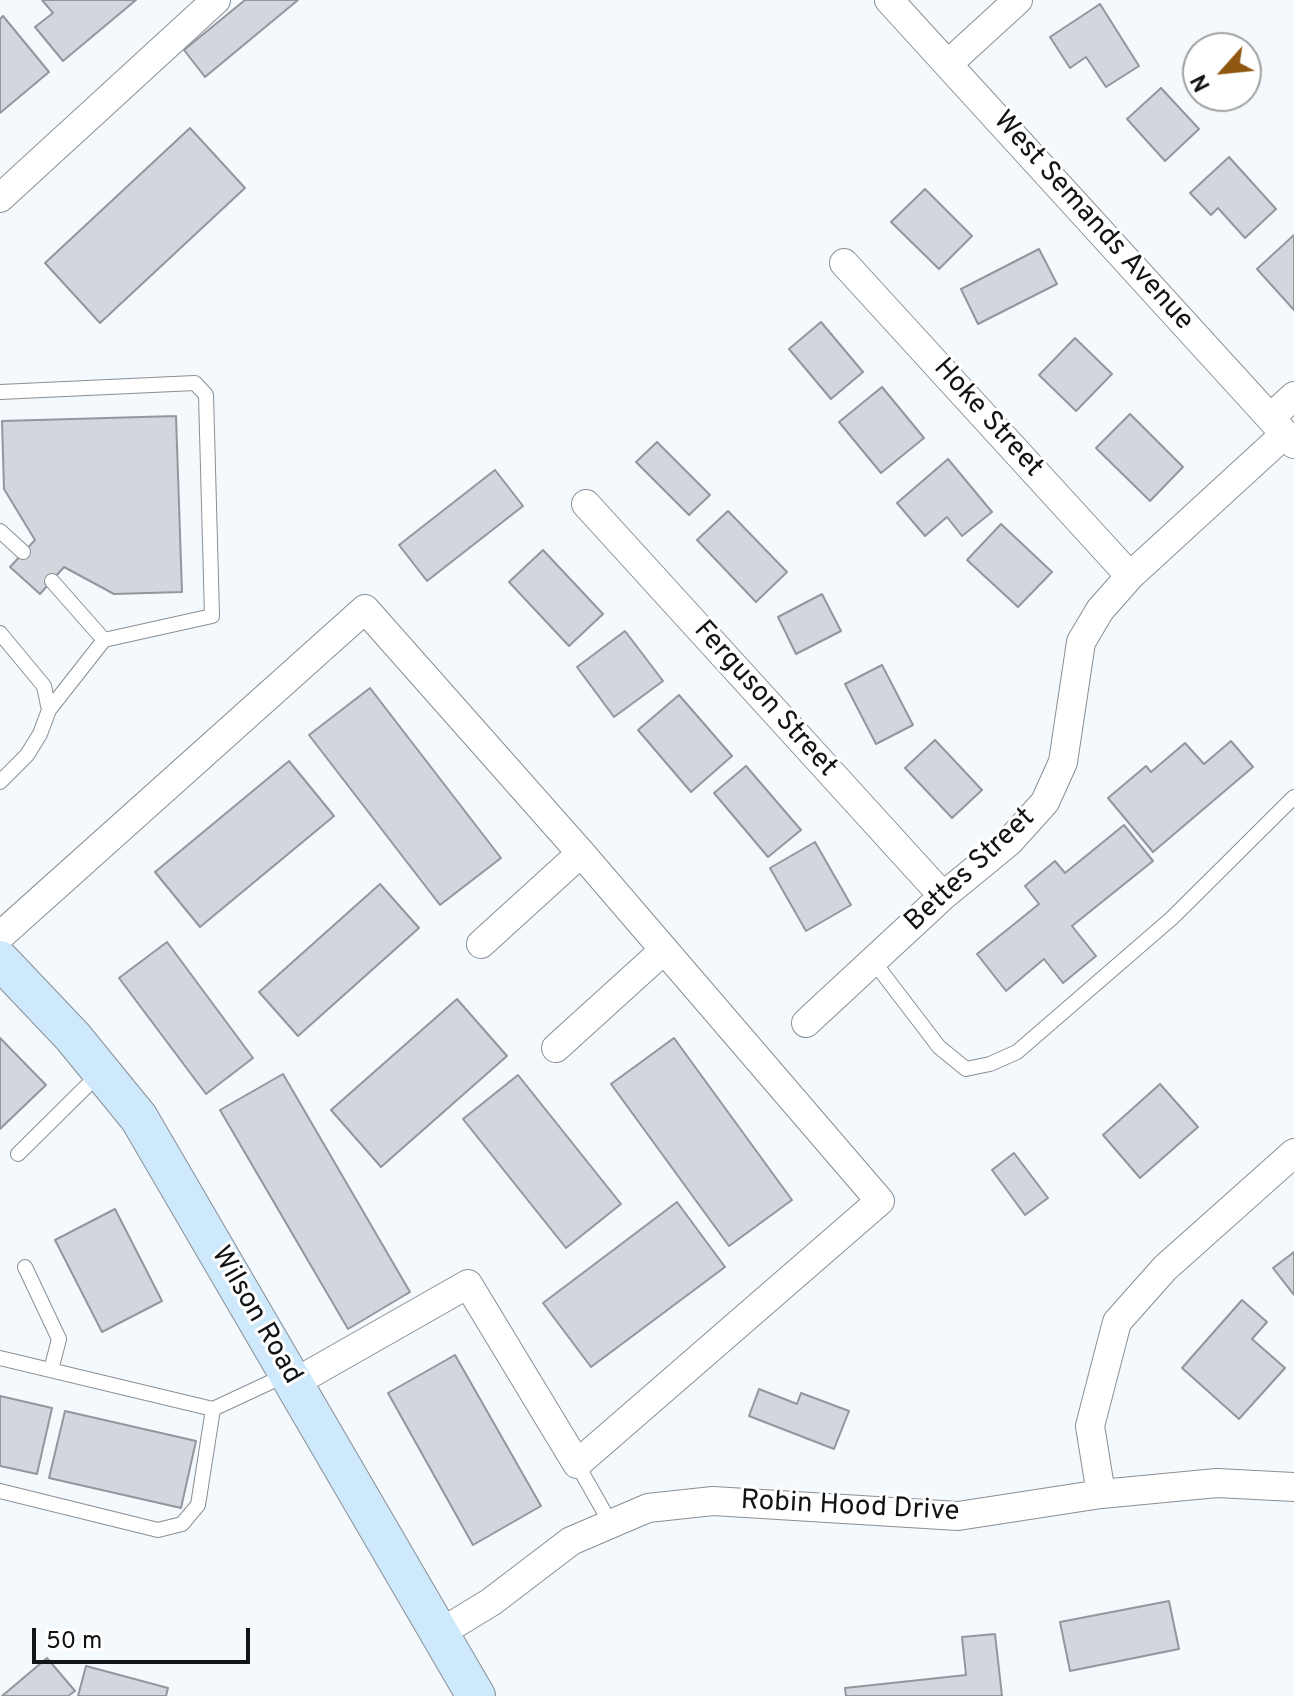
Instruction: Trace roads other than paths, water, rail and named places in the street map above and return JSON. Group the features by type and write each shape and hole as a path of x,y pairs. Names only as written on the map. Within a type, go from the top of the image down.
{"street":[{"path":"0,198 216,0"},
{"name":"West Semands Avenue","path":"889,0 1283,432"},
{"path":"948,64 1018,0"},
{"name":"Hoke Street","path":"844,263 1130,576"},
{"name":"Bettes Street","path":"806,1023 943,896 1009,842 1045,802 1063,762 1081,642 1100,610 1130,576 1283,432 1294,396"},
{"name":"Ferguson Street","path":"586,504 943,896"},
{"path":"0,936 365,609 581,853 880,1201 577,1464 468,1284 291,1379"},
{"path":"481,944 581,853"},
{"path":"556,1048 664,950"},
{"name":"Wilson Road","path":"0,960 73,1037 139,1118 476,1696"},
{"path":"1101,1494 1090,1426 1117,1322 1165,1268 1294,1153"},
{"name":"Robin Hood Drive","path":"440,1633 491,1602 571,1541 648,1508 713,1501 958,1516 1101,1494 1217,1483 1294,1487"}],"lane":[{"path":"0,392 195,383 206,395 212,616 104,640 49,710 40,734 27,755 0,782"},
{"path":"0,531 23,552"},
{"path":"52,581 104,640"},
{"path":"0,633 44,686 49,710"},
{"path":"874,962 939,1047 966,1069 990,1064 1017,1052 1172,918 1294,797"},
{"path":"18,1154 102,1072"},
{"path":"25,1267 59,1339 51,1370"},
{"path":"0,1358 213,1409 291,1379"},
{"path":"0,1491 158,1530 182,1524 198,1505 213,1409"},
{"path":"577,1464 611,1524"}]}
